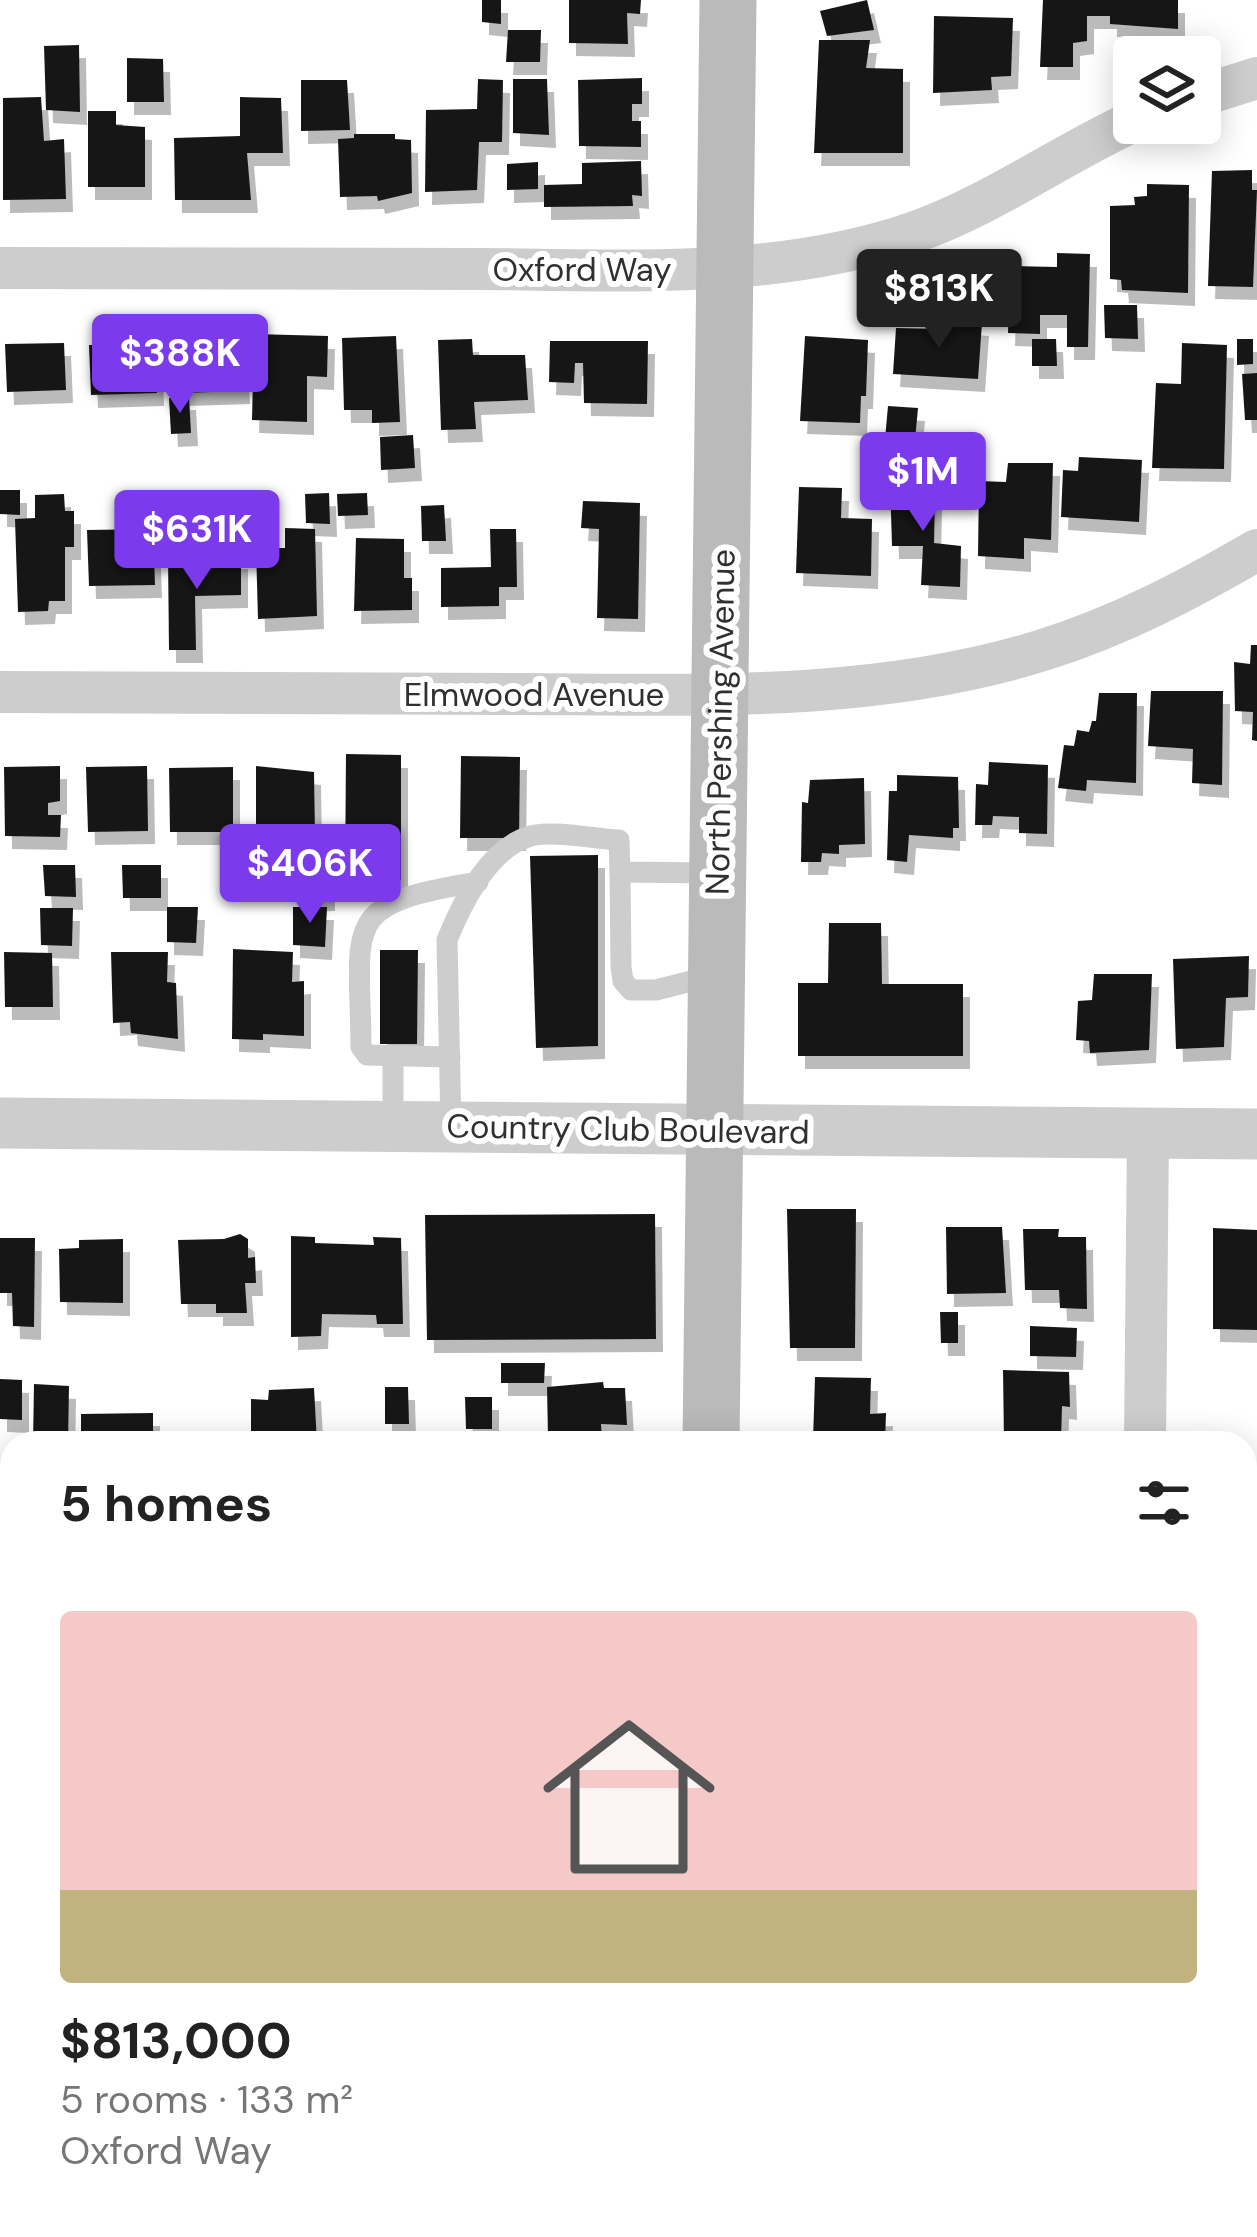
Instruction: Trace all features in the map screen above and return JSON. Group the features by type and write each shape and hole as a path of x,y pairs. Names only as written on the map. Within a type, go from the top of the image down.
{"main road":[{"name":"North Pershing Avenue","path":"711,1431 728,0"}],"street":[{"path":"1221,89 1257,78"},
{"name":"Oxford Way","path":"0,268 725,270 865,246 914,232 962,213 1113,131"},
{"name":"Elmwood Avenue","path":"0,692 720,695 880,684 942,675 1041,651 1174,598 1257,550"},
{"name":"Country Club Boulevard","path":"0,1123 1257,1135"},
{"path":"1144,1431 1148,1133"}],"lane":[{"path":"451,1127 447,940 478,881 508,850 534,836 619,841 623,981 631,990 656,990 718,974"},
{"path":"620,872 718,873"},
{"path":"450,1058 367,1055 361,1047 360,938 372,914 410,895 478,881"},
{"path":"393,1058 393,1126"}],"building":[{"path":"482,0 501,0 501,24 482,22"},
{"path":"569,0 641,0 640,14 627,13 628,44 569,43"},
{"path":"867,0 874,30 827,36 820,11"},
{"path":"1043,0 1178,0 1178,29 1110,24 1110,16 1087,16 1087,41 1073,43 1073,67 1040,67"},
{"path":"934,16 1013,18 1011,76 991,77 992,90 933,93"},
{"path":"508,30 541,30 540,62 506,62"},
{"path":"819,40 870,40 866,68 903,69 903,153 814,153"},
{"path":"79,45 80,112 46,110 44,46"},
{"path":"127,58 163,59 164,102 127,102"},
{"path":"642,78 642,104 632,104 632,121 641,121 641,147 579,146 578,80"},
{"path":"478,79 503,80 502,142 479,142 477,190 425,192 426,110 477,109"},
{"path":"513,79 547,79 549,135 513,133"},
{"path":"301,80 347,80 350,130 301,131"},
{"path":"41,97 44,141 64,139 66,199 3,200 3,98"},
{"path":"240,97 281,98 283,153 247,153 251,200 175,200 174,138 240,136"},
{"path":"88,111 116,111 116,125 145,127 145,187 88,187"},
{"path":"354,134 395,134 395,139 411,140 412,193 378,201 377,196 340,197 338,139 354,138"},
{"path":"641,161 642,196 632,195 633,206 544,207 544,185 582,184 582,163"},
{"path":"538,162 538,189 507,190 507,164"},
{"path":"1252,170 1252,190 1257,190 1253,287 1208,286 1212,171"},
{"path":"1147,184 1189,185 1188,293 1122,290 1121,280 1110,279 1110,206 1135,205 1134,197 1147,196"},
{"path":"1057,253 1090,254 1088,347 1067,347 1067,315 1040,315 1040,334 1008,333 1010,266 1057,267"},
{"path":"1104,305 1137,305 1138,339 1105,338"},
{"path":"943,320 982,323 978,379 893,374 896,328 943,329"},
{"path":"254,334 328,336 327,377 307,376 307,422 252,420"},
{"path":"396,336 400,422 372,423 372,410 344,410 342,338"},
{"path":"805,336 868,340 860,423 800,421"},
{"path":"211,337 240,337 243,391 180,393 178,345 212,344"},
{"path":"472,339 473,355 525,355 528,400 474,402 476,429 441,430 438,340"},
{"path":"1032,339 1056,339 1057,366 1032,366"},
{"path":"1237,339 1253,339 1253,364 1237,365"},
{"path":"550,341 648,341 647,404 584,403 583,363 575,363 574,383 549,382"},
{"path":"64,343 66,390 7,392 5,344"},
{"path":"1182,343 1227,345 1224,469 1152,468 1156,383 1181,384"},
{"path":"155,344 157,393 91,395 89,345"},
{"path":"1257,373 1257,420 1245,420 1242,374"},
{"path":"189,397 191,433 171,434 169,398"},
{"path":"888,406 918,408 914,451 884,450"},
{"path":"413,435 415,468 381,470 380,437"},
{"path":"1079,457 1142,460 1139,522 1061,517 1063,470 1078,471"},
{"path":"1008,463 1053,463 1051,540 1024,538 1024,559 978,556 979,481 1006,482"},
{"path":"890,480 919,480 918,494 935,495 934,543 961,546 960,587 921,585 923,546 892,546"},
{"path":"799,487 842,488 841,518 872,519 871,576 796,573"},
{"path":"0,490 20,490 20,515 0,514"},
{"path":"329,493 330,524 306,523 305,494"},
{"path":"367,493 368,515 338,516 337,494"},
{"path":"64,494 65,511 74,511 74,547 65,547 65,601 49,601 48,611 18,612 15,519 35,518 35,495"},
{"path":"583,501 640,503 638,619 597,618 599,529 581,528"},
{"path":"444,505 446,541 422,541 421,506"},
{"path":"285,528 315,529 317,616 258,619 256,548 285,548"},
{"path":"153,529 155,585 89,586 87,530"},
{"path":"490,529 516,529 517,587 499,587 499,606 441,607 441,568 491,567"},
{"path":"356,538 404,539 404,578 412,578 412,610 354,611"},
{"path":"168,556 241,556 241,595 195,596 196,650 169,650"},
{"path":"1251,645 1257,645 1257,741 1252,740 1253,712 1235,711 1234,662 1250,664"},
{"path":"1151,691 1223,691 1222,785 1192,783 1193,749 1148,746"},
{"path":"1099,693 1137,693 1136,783 1087,780 1086,791 1058,788 1064,745 1074,746 1077,730 1089,732 1096,721"},
{"path":"346,754 401,755 401,880 345,880"},
{"path":"461,756 520,757 519,838 460,838"},
{"path":"989,762 1048,765 1047,834 1019,833 1019,817 993,816 992,825 975,825 976,784 988,785"},
{"path":"60,766 60,801 48,803 48,815 61,815 60,837 5,836 4,767"},
{"path":"147,766 148,831 88,832 86,767"},
{"path":"256,766 314,772 315,837 256,836"},
{"path":"233,767 233,832 170,832 169,768"},
{"path":"897,775 958,777 959,828 953,828 953,838 909,835 907,862 887,860 889,791 897,791"},
{"path":"864,778 865,844 839,845 839,854 822,853 821,862 801,862 802,802 808,803 810,780"},
{"path":"598,855 598,1046 536,1048 530,856"},
{"path":"328,856 328,898 298,899 295,857"},
{"path":"43,865 75,865 76,897 45,896"},
{"path":"122,865 161,865 161,898 123,898"},
{"path":"167,907 198,907 196,943 167,942"},
{"path":"293,907 327,907 325,947 293,945"},
{"path":"40,908 73,908 72,946 41,945"},
{"path":"829,923 881,923 882,984 963,984 963,1056 798,1056 798,983 828,983"},
{"path":"233,949 293,952 292,982 304,981 304,1036 263,1034 263,1040 232,1039"},
{"path":"380,950 418,950 417,1044 380,1044"},
{"path":"4,952 52,953 53,1007 5,1007"},
{"path":"111,952 168,952 167,982 176,983 178,1039 131,1033 130,1022 113,1023"},
{"path":"1249,956 1248,997 1226,998 1224,1047 1176,1049 1173,959"},
{"path":"1094,974 1152,974 1149,1050 1090,1053 1089,1041 1076,1040 1078,1001 1092,1000"},
{"path":"787,1209 856,1209 855,1348 790,1348"},
{"path":"655,1214 656,1339 427,1340 425,1215"},
{"path":"946,1227 1002,1227 1006,1293 947,1294"},
{"path":"1213,1228 1257,1230 1257,1330 1213,1329"},
{"path":"1023,1229 1059,1229 1058,1237 1086,1237 1087,1309 1060,1308 1059,1290 1025,1290"},
{"path":"240,1234 248,1239 248,1258 255,1257 256,1283 245,1283 247,1313 216,1313 216,1304 181,1304 178,1240"},
{"path":"291,1236 315,1237 315,1243 374,1245 373,1237 401,1238 403,1324 377,1324 376,1315 322,1314 321,1336 291,1337"},
{"path":"0,1238 35,1238 34,1327 13,1326 12,1293 0,1293"},
{"path":"123,1239 123,1303 60,1302 59,1249 79,1248 79,1240"},
{"path":"940,1312 958,1312 958,1343 941,1343"},
{"path":"1030,1326 1077,1328 1076,1357 1030,1356"},
{"path":"501,1363 545,1363 544,1383 501,1383"},
{"path":"1003,1370 1069,1372 1070,1407 1062,1406 1061,1431 1004,1431"},
{"path":"815,1377 871,1378 870,1414 886,1413 885,1431 813,1431"},
{"path":"0,1379 22,1380 22,1420 0,1419"},
{"path":"603,1382 604,1388 625,1388 627,1425 601,1424 601,1431 548,1431 547,1387"},
{"path":"34,1384 69,1386 68,1431 33,1431"},
{"path":"385,1387 408,1387 409,1424 385,1424"},
{"path":"314,1388 316,1431 251,1431 251,1399 268,1400 269,1390"},
{"path":"465,1397 492,1397 492,1429 466,1429"},
{"path":"153,1413 153,1431 81,1431 81,1414"}]}
